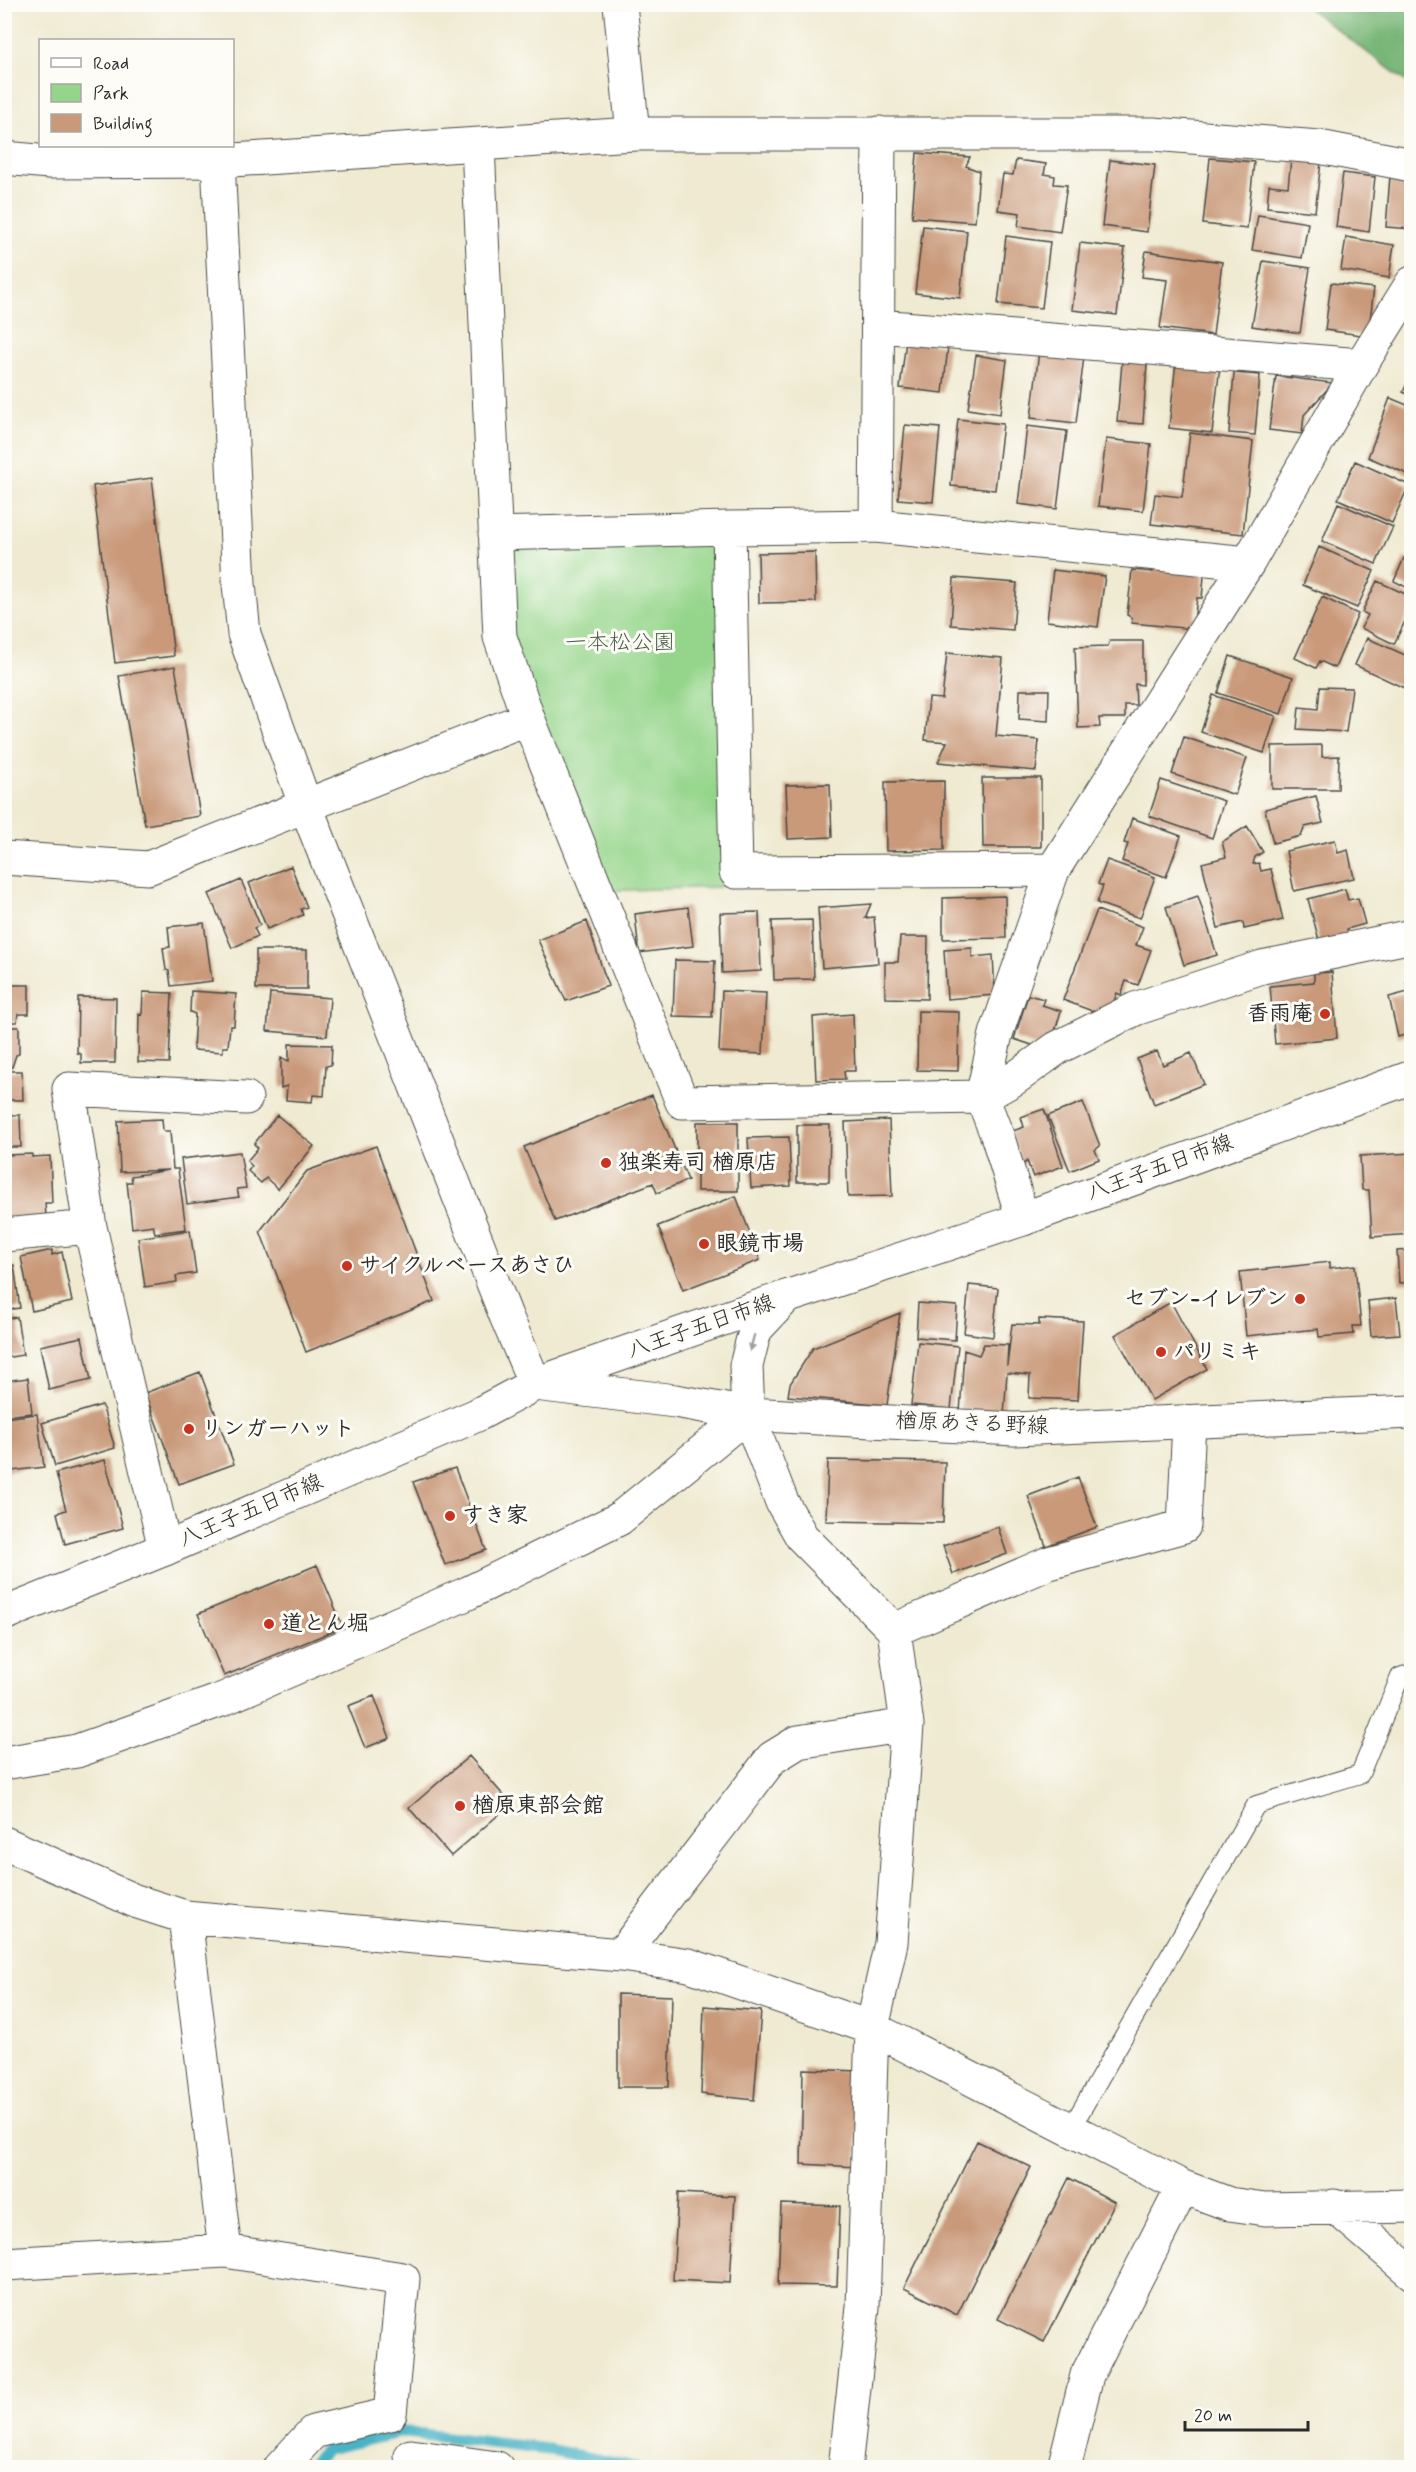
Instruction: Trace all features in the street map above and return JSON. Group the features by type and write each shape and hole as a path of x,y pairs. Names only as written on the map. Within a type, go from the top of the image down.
{"street":[{"path":"620,4 633,134"},
{"path":"876,526 879,133"},
{"path":"4,158 50,162 218,161 633,134 1153,134 1319,147 1412,165"},
{"path":"478,144 500,637 528,718 682,1102 981,1097 1014,1079 1057,1048 1135,1009 1262,967 1412,936"},
{"path":"218,161 238,584 244,634 305,804 506,1316 535,1384"},
{"path":"1023,1219 998,1138 981,1097 996,1034 1053,870 1248,563 1361,365 1412,283"},
{"path":"878,326 1361,365"},
{"path":"495,534 876,526 1248,563"},
{"path":"729,528 736,872 1053,870"},
{"path":"5,853 148,868 305,804 528,718"},
{"name":"八王子五日市線","path":"4,1614 165,1549 477,1414 535,1384 786,1297 1023,1219 1412,1077"},
{"path":"165,1549 90,1227 69,1089 246,1098"},
{"path":"4,1235 90,1227"},
{"path":"786,1297 756,1329 752,1341 746,1366 748,1414 782,1502 802,1537 894,1630 907,1725 891,1943 872,2028 863,2307 845,2468"},
{"name":"楢原あきる野線","path":"535,1384 675,1401 748,1414 1014,1429 1412,1412"},
{"path":"4,1763 76,1751 221,1700 468,1593 619,1519 748,1414"},
{"path":"894,1630 1049,1563 1184,1526 1189,1422"},
{"path":"621,1955 772,1758 798,1742 907,1725"},
{"path":"4,1843 135,1901 185,1917 621,1955 689,1965 872,2028 1183,2187 1229,2204 1265,2209 1412,2206"},
{"path":"185,1917 225,2251"},
{"path":"1064,2468 1087,2375 1183,2187"},
{"path":"1334,2206 1412,2273"},
{"path":"4,2264 225,2251 403,2279 390,2414 313,2432 280,2468"},
{"path":"411,2456 497,2468"}],"lane":[{"path":"1070,2130 1256,1805 1360,1773 1400,1677 1412,1673"}],"green space":[{"path":"1304,5 1411,5 1411,85"},
{"name":"一本松公園","path":"729,528 736,872 719,887 597,891 528,718 495,534"}],"building":[{"path":"917,153 970,157 966,166 979,171 975,222 912,217"},
{"path":"1210,158 1254,162 1247,229 1203,224"},
{"path":"1291,159 1321,162 1315,212 1267,207 1269,185 1288,187"},
{"path":"1016,160 1046,164 1044,174 1055,176 1054,184 1067,185 1060,232 1018,226 1020,213 998,210 1003,174 1013,175"},
{"path":"1110,160 1155,165 1147,232 1102,226"},
{"path":"1343,173 1375,177 1369,232 1336,227"},
{"path":"1390,176 1412,178 1412,229 1386,227"},
{"path":"1258,215 1308,223 1302,258 1252,250"},
{"path":"923,226 967,231 960,298 915,293"},
{"path":"1006,236 1050,242 1042,308 998,304"},
{"path":"1346,237 1394,245 1389,278 1341,270"},
{"path":"1080,243 1125,248 1117,315 1072,310"},
{"path":"1146,251 1222,262 1213,335 1160,328 1167,280 1142,277"},
{"path":"1263,261 1310,268 1300,333 1252,326"},
{"path":"1331,283 1374,288 1368,336 1325,330"},
{"path":"906,341 948,346 943,393 900,388"},
{"path":"1039,351 1084,356 1076,423 1031,418"},
{"path":"976,355 1007,360 1000,414 968,409"},
{"path":"1176,361 1220,366 1212,433 1169,428"},
{"path":"1122,362 1147,364 1143,424 1117,422"},
{"path":"1412,372 1412,396 1403,392"},
{"path":"1234,373 1260,375 1255,435 1229,433"},
{"path":"1276,376 1333,383 1304,415 1302,434 1269,430"},
{"path":"1390,398 1412,407 1412,476 1368,457"},
{"path":"958,419 1003,424 995,490 951,486"},
{"path":"905,425 940,428 933,502 898,499"},
{"path":"1027,426 1067,431 1057,509 1018,504"},
{"path":"1190,433 1253,441 1243,534 1151,524 1155,494 1182,497"},
{"path":"1106,439 1151,444 1143,511 1098,506"},
{"path":"1355,461 1409,485 1392,523 1338,499"},
{"path":"152,478 174,656 115,663 93,486"},
{"path":"1338,503 1393,527 1376,564 1322,541"},
{"path":"1319,547 1374,571 1357,608 1303,585"},
{"path":"815,552 816,602 759,603 758,553"},
{"path":"1404,558 1412,561 1412,590 1394,581"},
{"path":"1155,561 1205,566 1202,598 1197,598 1193,629 1132,623 1131,617 1127,615 1132,570 1153,572"},
{"path":"1053,570 1105,576 1098,627 1047,621"},
{"path":"954,578 1017,583 1013,630 951,625"},
{"path":"1377,581 1412,597 1412,607 1394,644 1361,628 1368,615 1362,612"},
{"path":"1322,597 1358,614 1335,668 1320,661 1316,668 1295,658"},
{"path":"1367,638 1412,658 1412,685 1406,683 1404,688 1355,665"},
{"path":"1110,641 1143,641 1143,685 1135,684 1136,705 1125,705 1125,718 1099,718 1100,727 1078,728 1075,647 1108,646"},
{"path":"947,653 1003,658 996,736 1039,740 1036,771 938,762 947,742 925,740 929,698 942,699"},
{"path":"1230,656 1293,677 1281,714 1218,693"},
{"path":"175,666 200,816 145,825 119,676"},
{"path":"1320,687 1352,688 1346,732 1297,729 1299,707 1318,709"},
{"path":"1020,690 1049,690 1048,721 1019,719"},
{"path":"1213,695 1276,716 1264,753 1201,732"},
{"path":"1184,737 1247,758 1235,795 1172,774"},
{"path":"1322,745 1322,757 1339,756 1338,789 1272,789 1272,746"},
{"path":"982,778 1041,778 1041,847 983,847"},
{"path":"1161,780 1224,801 1212,838 1149,816"},
{"path":"944,781 944,850 886,851 885,782"},
{"path":"830,784 832,837 788,839 786,785"},
{"path":"1316,796 1323,823 1305,827 1301,836 1273,843 1265,809"},
{"path":"1132,818 1181,836 1166,877 1122,861 1128,844 1124,843"},
{"path":"1247,826 1263,852 1255,857 1253,864 1259,863 1261,871 1271,869 1283,920 1244,929 1243,922 1218,928 1202,863 1226,857 1222,842"},
{"path":"1335,840 1338,853 1348,850 1354,878 1294,891 1286,851"},
{"path":"1107,860 1155,877 1140,918 1097,903 1103,886 1098,884"},
{"path":"291,866 307,907 301,909 303,915 267,929 249,883"},
{"path":"241,880 260,925 254,928 258,936 232,948 209,894"},
{"path":"1345,889 1348,900 1358,898 1365,924 1347,929 1348,936 1320,944 1308,899"},
{"path":"1005,896 1006,938 943,939 943,898"},
{"path":"1198,896 1217,955 1184,965 1166,907"},
{"path":"871,904 865,918 874,917 878,963 822,968 818,908"},
{"path":"688,907 693,946 639,953 635,914"},
{"path":"1097,910 1143,927 1136,945 1151,950 1138,985 1126,981 1121,995 1117,993 1108,1017 1063,1000"},
{"path":"759,912 761,971 722,973 720,913"},
{"path":"812,920 814,979 774,980 772,921"},
{"path":"587,921 608,986 566,1001 538,940"},
{"path":"204,923 212,981 171,986 163,948 170,947 168,927"},
{"path":"900,937 928,937 927,999 885,998 885,962 898,962"},
{"path":"972,948 972,957 993,955 995,995 947,999 944,950"},
{"path":"256,950 307,950 307,989 256,989"},
{"path":"675,960 715,961 712,1017 673,1016"},
{"path":"1332,972 1337,1038 1275,1044 1270,986 1314,982 1314,973"},
{"path":"1412,980 1412,1033 1398,1037 1389,997 1408,992 1406,982"},
{"path":"4,985 29,985 29,1014 18,1014 17,1022 4,1022"},
{"path":"191,991 236,994 234,1026 230,1026 228,1047 223,1047 223,1052 193,1050 195,1014 190,1012"},
{"path":"722,991 766,993 763,1054 719,1052"},
{"path":"143,992 172,993 169,1063 138,1062 139,1014 142,1015"},
{"path":"270,993 330,998 327,1036 267,1031"},
{"path":"1028,995 1044,999 1042,1005 1061,1011 1053,1038 1044,1049 1014,1039"},
{"path":"78,997 116,998 115,1063 81,1063 81,1054 77,1053"},
{"path":"918,1011 959,1012 958,1071 917,1070"},
{"path":"853,1014 855,1071 844,1071 845,1079 816,1080 813,1017"},
{"path":"4,1027 19,1027 19,1054 16,1055 12,1067 4,1067"},
{"path":"289,1044 332,1045 331,1065 326,1066 324,1096 313,1095 312,1102 286,1100 287,1086 281,1088 281,1058 289,1061"},
{"path":"1157,1051 1163,1065 1191,1053 1204,1084 1154,1104 1137,1059"},
{"path":"4,1071 22,1071 23,1100 4,1100"},
{"name":"独楽寿司 楢原店","path":"652,1095 688,1180 657,1193 653,1183 555,1221 524,1147"},
{"path":"1083,1102 1100,1146 1095,1150 1099,1159 1070,1171 1048,1116"},
{"path":"1044,1109 1063,1166 1033,1177 1027,1161 1023,1165 1010,1132 1024,1127 1021,1117"},
{"path":"4,1115 20,1115 21,1147 4,1147"},
{"path":"277,1115 314,1146 278,1189 266,1178 261,1183 248,1171 252,1166 247,1161 258,1148 254,1144"},
{"path":"162,1119 163,1131 170,1131 173,1169 178,1169 186,1229 155,1233 153,1225 132,1228 127,1182 132,1182 131,1176 169,1170 120,1172 118,1121"},
{"path":"889,1120 892,1196 848,1197 845,1122"},
{"path":"697,1122 738,1122 738,1191 697,1191"},
{"path":"797,1125 830,1125 829,1182 797,1182"},
{"path":"789,1137 791,1186 751,1188 748,1138"},
{"name":"サイクルベースあさひ","path":"376,1146 434,1301 306,1352 260,1231 307,1171"},
{"path":"240,1152 246,1188 237,1189 239,1197 187,1204 181,1159"},
{"path":"1412,1153 1412,1234 1372,1237 1369,1190 1362,1190 1360,1156"},
{"path":"32,1154 32,1157 50,1156 52,1203 45,1203 46,1217 4,1219 4,1155"},
{"path":"736,1196 760,1260 683,1290 658,1226"},
{"path":"190,1230 196,1273 176,1276 177,1282 145,1287 138,1238"},
{"path":"52,1250 52,1255 62,1252 72,1302 32,1311 21,1257"},
{"path":"1412,1250 1412,1282 1399,1283 1397,1251"},
{"name":"セブン-イレブン","path":"1330,1262 1330,1268 1355,1265 1361,1326 1353,1326 1354,1334 1319,1337 1318,1329 1246,1336 1240,1272"},
{"path":"14,1265 20,1308 4,1310 4,1266"},
{"path":"969,1285 998,1288 993,1337 964,1333"},
{"path":"1396,1298 1400,1334 1371,1336 1368,1301"},
{"name":"パリミキ","path":"1171,1302 1207,1369 1152,1400 1115,1335"},
{"path":"918,1303 957,1306 955,1340 916,1337"},
{"path":"900,1313 887,1405 788,1396 790,1384 813,1348"},
{"path":"17,1317 23,1355 4,1358 4,1319"},
{"path":"1039,1319 1083,1321 1078,1400 1029,1398 1030,1375 1007,1373 1004,1415 960,1413 964,1350 979,1355 984,1344 1008,1345 1007,1366 1012,1324 1039,1325"},
{"path":"82,1337 91,1380 49,1390 40,1346"},
{"path":"918,1342 958,1346 951,1409 911,1405"},
{"path":"200,1372 234,1464 179,1484 145,1393"},
{"path":"28,1378 32,1413 4,1416 4,1381"},
{"path":"102,1405 115,1448 55,1466 42,1423"},
{"path":"37,1414 44,1467 4,1472 4,1418"},
{"path":"105,1460 123,1528 65,1544 57,1513 66,1510 56,1473"},
{"path":"828,1460 945,1462 943,1523 826,1521"},
{"path":"455,1468 486,1550 445,1565 413,1482"},
{"path":"1078,1477 1097,1527 1046,1546 1028,1496"},
{"path":"998,1527 1007,1554 953,1574 943,1546"},
{"path":"317,1565 343,1627 224,1676 198,1614"},
{"path":"374,1696 390,1738 365,1748 348,1706"},
{"name":"楢原東部会館","path":"469,1756 511,1804 451,1856 409,1808"},
{"path":"618,1994 672,1996 669,2087 618,2087"},
{"path":"704,2006 761,2011 754,2100 701,2094"},
{"path":"803,2069 859,2071 857,2167 801,2164"},
{"path":"977,2141 1031,2167 957,2315 904,2288"},
{"path":"1069,2178 1115,2202 1044,2342 998,2319"},
{"path":"678,2193 735,2196 730,2283 673,2280"},
{"path":"781,2204 840,2206 837,2286 778,2285"}],"waterway":[{"path":"308,2468 326,2449 402,2432 552,2450 637,2468"}],"place":[{"name":"香雨庵","path":"1325,1014"},
{"name":"独楽寿司 楢原店","path":"606,1163"},
{"name":"眼鏡市場","path":"704,1244"},
{"name":"サイクルベースあさひ","path":"347,1266"},
{"name":"セブン-イレブン","path":"1300,1299"},
{"name":"パリミキ","path":"1161,1352"},
{"name":"リンガーハット","path":"189,1429"},
{"name":"すき家","path":"450,1516"},
{"name":"道とん堀","path":"269,1624"},
{"name":"楢原東部会館","path":"460,1806"}]}
